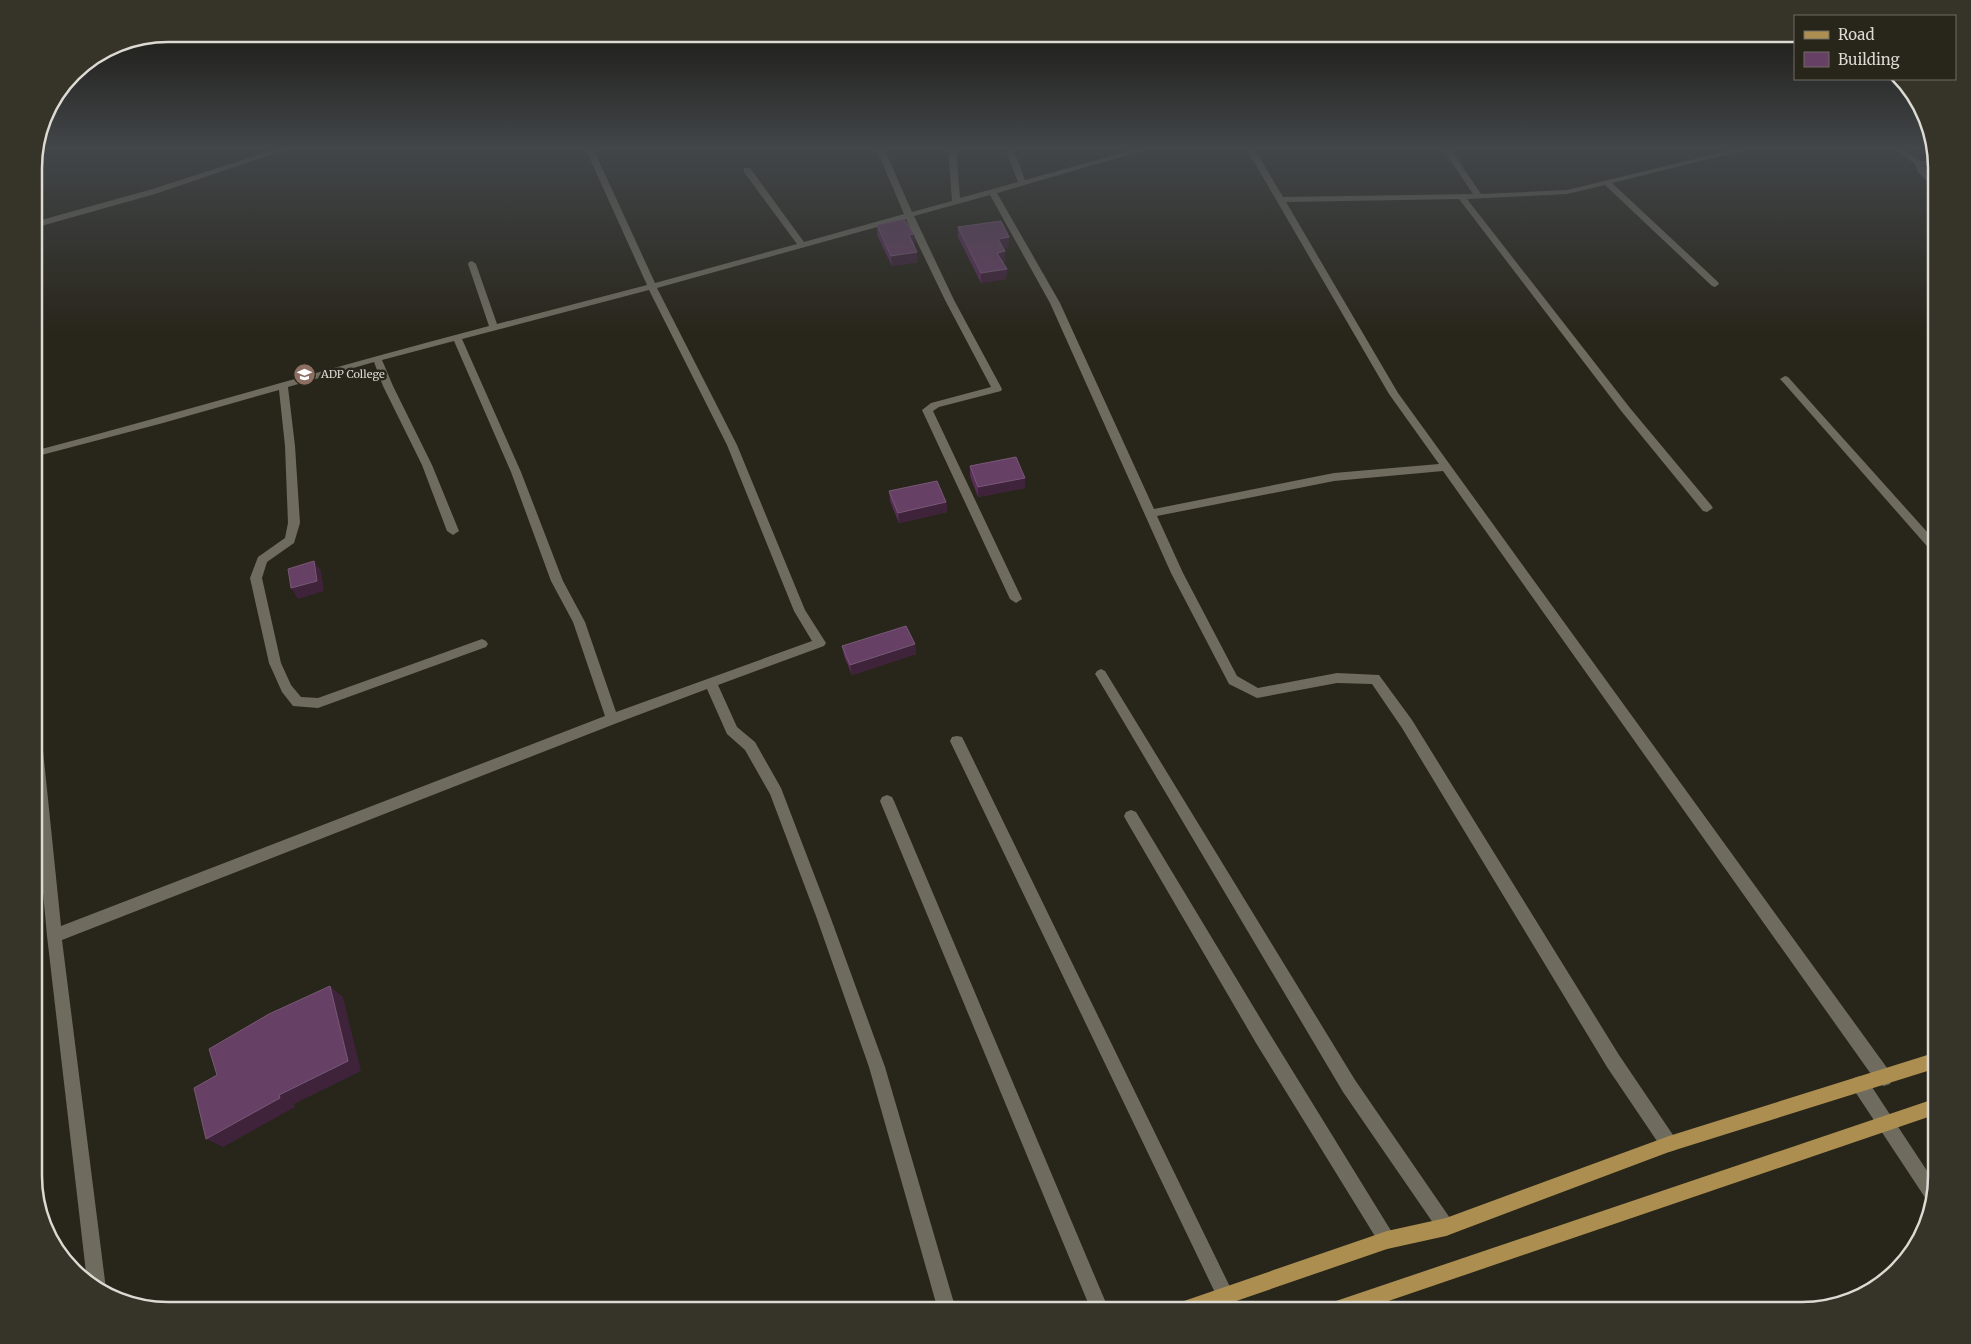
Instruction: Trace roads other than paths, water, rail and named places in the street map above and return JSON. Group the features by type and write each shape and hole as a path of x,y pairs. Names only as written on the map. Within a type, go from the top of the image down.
{"main road":[{"path":"1210,1302 1387,1240 1446,1227 1669,1144 1928,1063"},
{"path":"1360,1302 1928,1109"}],"street":[{"path":"43,223 87,211"},
{"path":"54,936 612,719 820,643 800,611 732,445 652,286 618,211"},
{"path":"777,211 802,245"},
{"path":"907,211 997,389 935,405 927,410 1016,599"},
{"path":"43,452 377,358 802,245 920,211"},
{"path":"1003,211 1054,303 1177,573 1232,680 1257,693 1338,678 1375,679 1407,724 1613,1061 1669,1144"},
{"path":"1287,211 1394,394 1884,1078"},
{"path":"1472,211 1626,410 1707,508"},
{"path":"1637,211 1715,284"},
{"path":"472,264 494,328"},
{"path":"457,338 516,472 557,581 579,622 612,719"},
{"path":"377,358 388,386 427,465 453,531"},
{"path":"1785,379 1928,540"},
{"path":"283,385 290,446 294,524 290,540 262,560 256,578 275,663 286,688 298,702 318,703 482,644"},
{"path":"1150,514 1334,477 1446,467"},
{"path":"1101,674 1348,1086 1446,1227"},
{"path":"710,683 732,730 750,746 776,792 877,1067 945,1302"},
{"path":"957,741 1226,1297"},
{"path":"886,801 1097,1302"},
{"path":"1131,816 1387,1240"},
{"path":"43,818 54,936 96,1278"},
{"path":"1860,1084 1927,1187"}],"place":[{"name":"ADP College","path":"305,374"}]}
